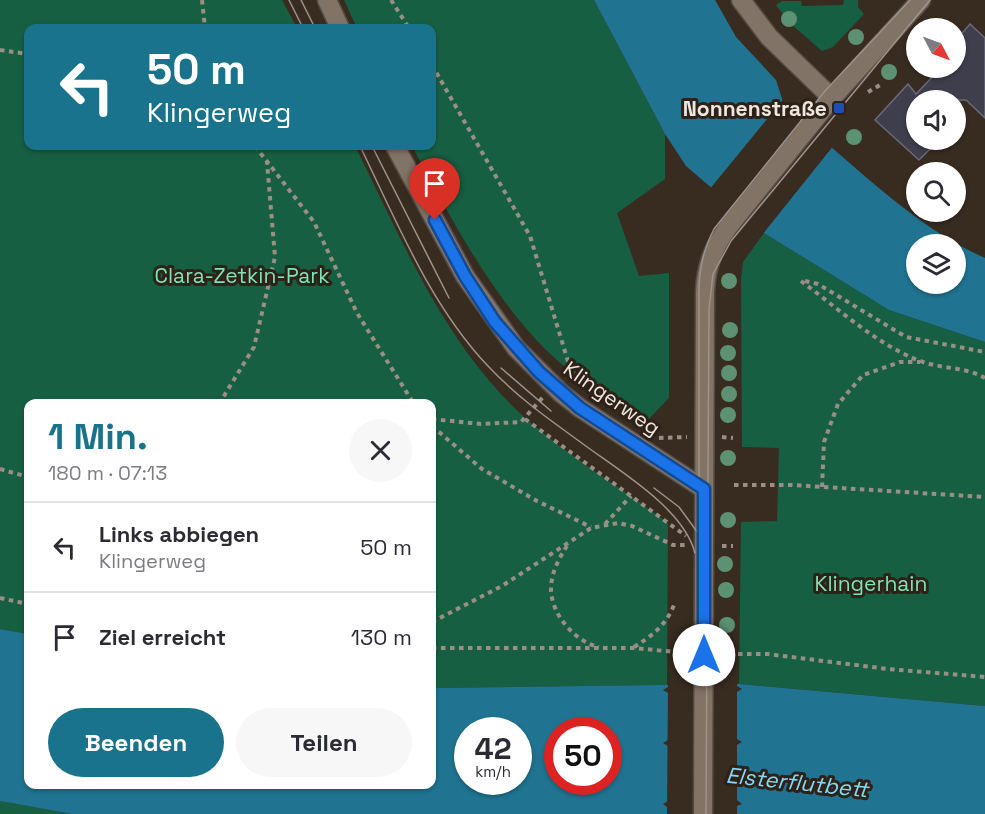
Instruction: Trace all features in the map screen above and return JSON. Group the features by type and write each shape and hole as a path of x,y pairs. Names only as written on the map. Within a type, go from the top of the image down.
{"main road":[{"path":"327,0 338,24"},
{"path":"741,0 769,37 832,98"},
{"path":"702,814 705,278 713,249 733,221 832,98 921,0"},
{"name":"Klingerweg","path":"397,150 465,276 495,322 539,372 580,408 704,489"}],"path":[{"path":"202,0 205,24"},
{"path":"391,0 406,24"},
{"path":"0,50 24,53"},
{"path":"436,72 530,236 580,408"},
{"path":"868,92 880,86"},
{"path":"258,150 314,222 357,313 411,399"},
{"path":"222,399 254,347 274,257 267,161"},
{"path":"924,362 880,340 801,281 818,284 906,337 985,352"},
{"path":"822,487 824,442 838,404 863,375 900,362 924,362 951,366 985,378"},
{"path":"436,418 481,424 521,422 543,397"},
{"path":"525,419 691,540"},
{"path":"436,429 482,469 537,501 591,528"},
{"path":"0,469 24,476"},
{"path":"734,485 822,487 985,497"},
{"path":"605,524 631,496"},
{"path":"436,620 502,586 591,528 605,524 632,526 672,545"},
{"path":"570,543 557,561 551,590 555,605 563,623 577,637 594,646 611,649"},
{"path":"0,598 24,603"},
{"path":"634,648 652,636 669,616 674,605"},
{"path":"436,648 634,648 675,652"},
{"path":"728,654 767,654 888,669 985,677"}],"green space":[{"name":"Clara-Zetkin-Park","path":"0,0 282,0 295,24 24,24 24,150 357,150 410,258 452,330 475,364 532,424 668,523 667,685 436,688 436,399 24,399 24,633 0,629"},
{"path":"344,0 594,0 665,134 665,179 617,213 639,276 669,273 669,398 644,424 568,370 524,326 471,252 414,150 436,150 436,24 355,24"},
{"path":"844,0 858,0 858,7 864,14 833,47 822,51 791,24 776,5 782,1 801,1 802,6 843,5"},
{"name":"Klingerhain","path":"764,233 889,310 985,342 985,706 739,684 741,522 777,521 779,448 742,447 741,279 743,262"},
{"path":"0,801 72,814 0,814"}],"water":[{"path":"594,0 715,0 736,37 776,80 783,102 797,117 906,209 906,222 924,222 941,234 906,234 906,294 966,294 966,249 985,258 985,342 889,310 764,233 686,166 665,134"},
{"name":"Elsterflutbett","path":"0,629 24,633 24,789 436,789 436,688 739,684 985,706 985,814 72,814 0,801","holes":["737,686 742,689 737,692 668,693 663,690 668,687","737,739 742,742 737,745 668,746 663,743 668,740","737,800 742,804 667,807 663,804 668,801"]}],"pier":[{"path":"785,97 799,114 834,145 762,235 709,190"},
{"path":"737,681 737,814 667,814 668,682"}],"building":[{"path":"970,24 985,38 985,118 966,100 966,90 920,90 931,78 966,78 966,29"},
{"path":"908,84 913,90 906,90 906,148 875,120"},
{"path":"908,150 929,150 919,160"}],"tram line":[{"path":"289,0 301,24"},
{"path":"301,0 313,24"},
{"path":"699,604 699,288 705,250 714,229 825,91 910,0"},
{"path":"706,814 709,309 713,274 731,241 930,0"},
{"path":"362,150 416,261 467,342 498,377 520,396 663,505 688,536 695,553"},
{"path":"374,150 449,298"},
{"path":"501,368 551,411"},
{"path":"654,488 679,507 698,533"}],"place":[{"name":"Nonnenstraße","path":"839,108"}],"route":[{"path":"435,220 465,276 495,322 539,372 580,408 704,489 704,655"}]}
